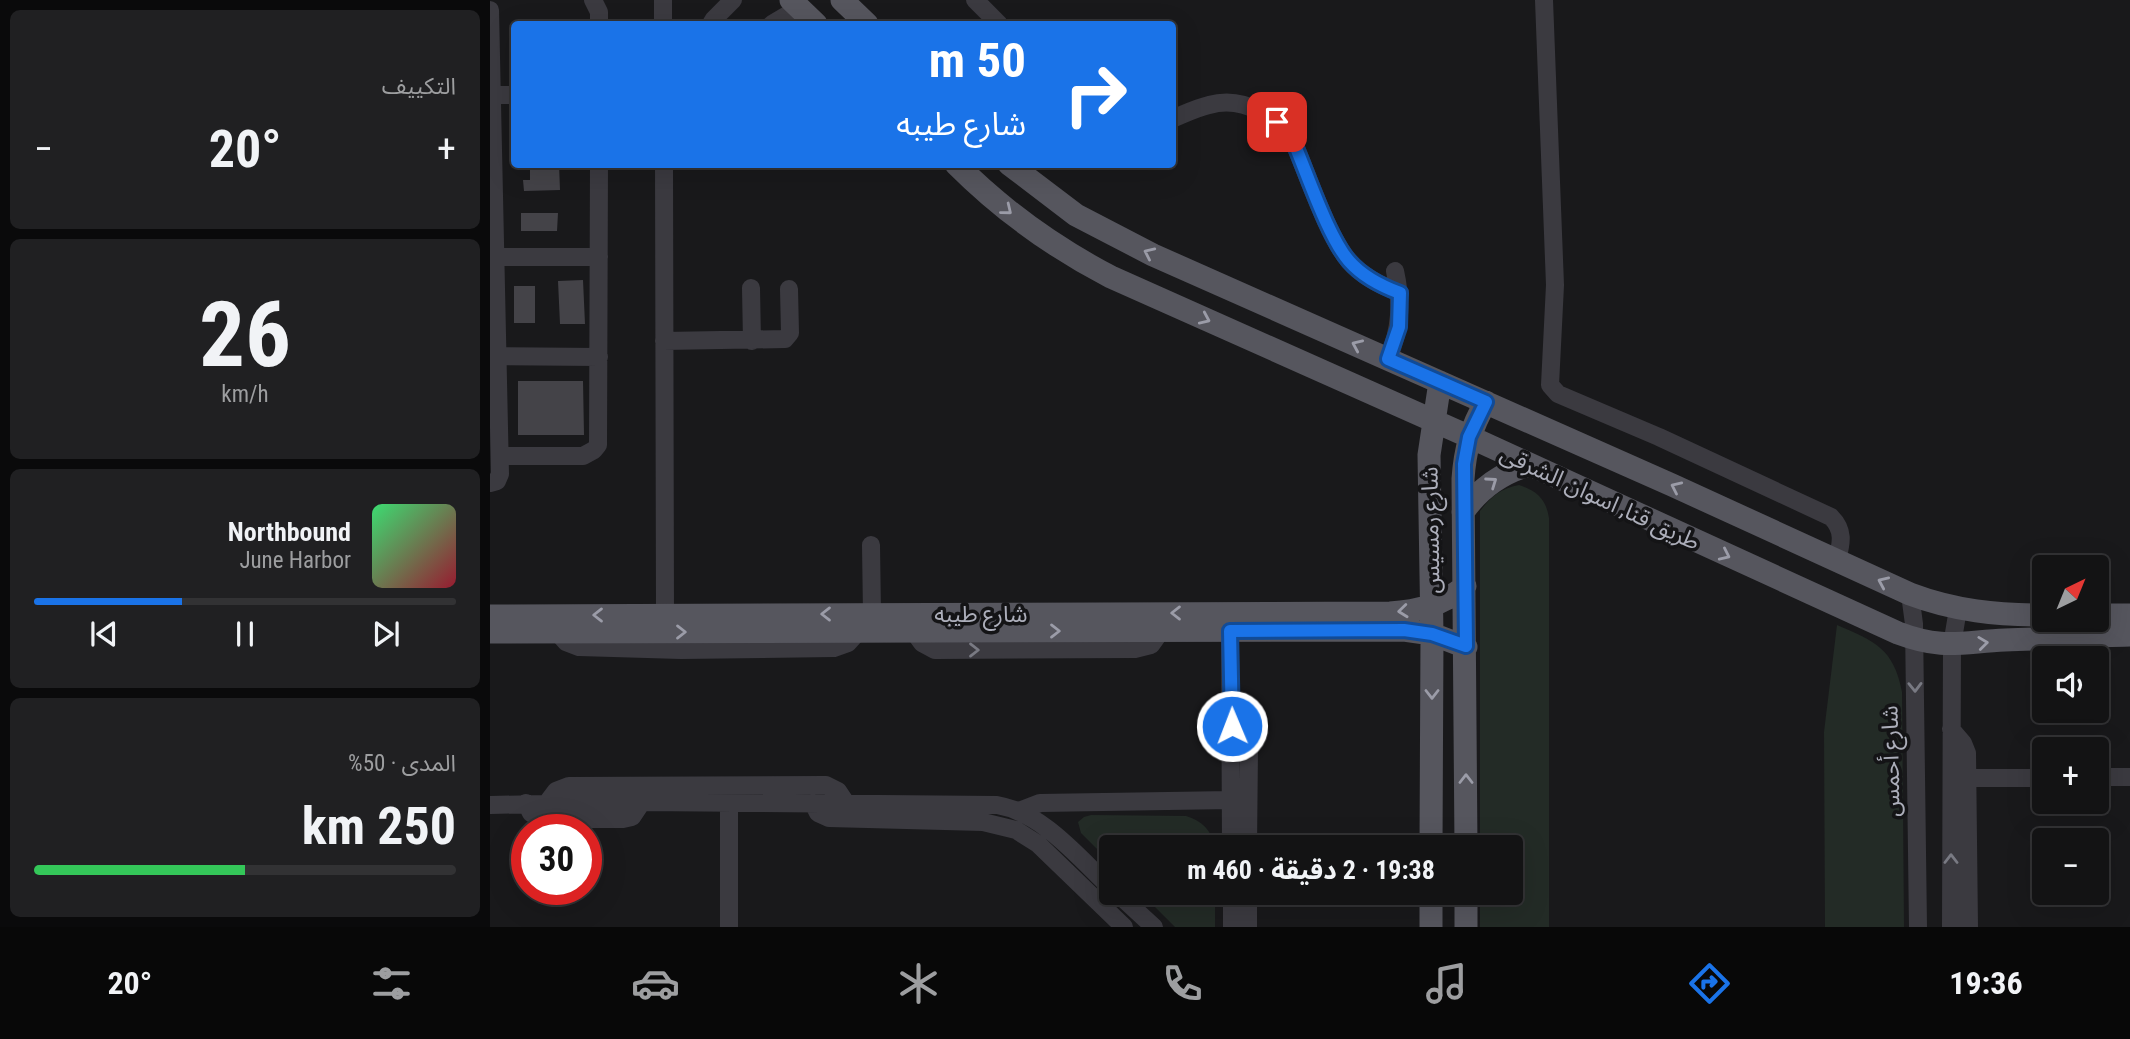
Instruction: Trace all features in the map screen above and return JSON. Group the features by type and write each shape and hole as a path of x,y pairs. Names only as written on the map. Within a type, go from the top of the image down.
{"main road":[{"path":"842,0 864,21"},
{"name":"طريق قنا, اسوان الشرقى","path":"960,168 1006,210 1083,263 1914,639 1952,645 2130,635"},
{"name":"طريق قنا, اسوان الشرقى","path":"1014,168 1076,215 1127,243 1910,594 1958,609 1998,615 2032,615"},
{"name":"شارع رمسيس","path":"1431,835 1432,606 1429,477 1433,421 1440,382"},
{"name":"شارع رمسيس","path":"1466,835 1464,464 1469,437 1486,402"},
{"path":"1463,512 1471,500 1492,482 1504,474 1529,465"},
{"name":"شارع طيبه","path":"490,632 1390,613 1432,606 1465,586"},
{"name":"شارع طيبه","path":"490,615 665,614 867,626 914,632 1404,630 1432,634 1466,646"},
{"path":"2109,615 2130,615"},
{"path":"1431,905 1431,927"},
{"path":"1466,905 1466,927"}],"street":[{"path":"593,0 599,12 599,21"},
{"path":"663,0 663,21"},
{"path":"713,21 733,0"},
{"path":"975,0 996,21"},
{"path":"1544,0 1555,285 1550,385 1558,394 1659,437 1831,517 1836,522 1842,538 1837,561"},
{"path":"490,10 494,356 500,456 499,478 490,483"},
{"path":"779,21 802,11"},
{"path":"491,95 511,95"},
{"path":"1176,117 1201,107 1222,103 1249,107 1277,122 1296,148 1337,244 1349,261 1363,275 1400,293"},
{"path":"500,456 583,456 594,450 598,438 599,168"},
{"path":"664,168 665,614"},
{"path":"493,257 599,257"},
{"path":"1388,359 1399,327 1400,293 1395,271"},
{"path":"751,288 752,341"},
{"path":"664,341 782,340 788,336 790,329 789,289"},
{"path":"494,356 598,357"},
{"path":"867,626 872,545"},
{"name":"شارع أحمس","path":"1910,594 1914,639 1918,927"},
{"path":"1951,927 1952,645 1958,609"},
{"path":"1230,631 1231,835"},
{"path":"1232,726 1244,735 1249,749 1248,835"},
{"path":"1951,729 1966,748 1969,927"},
{"path":"2109,777 2130,777"},
{"path":"1968,778 2032,778"},
{"path":"547,803 556,791 569,786 826,785 838,791 846,803"},
{"path":"490,804 984,804 1014,809 1040,803 1231,800"},
{"path":"526,803 531,813 540,819 623,819 632,817 642,802"},
{"path":"729,803 729,927"},
{"path":"813,803 818,813 829,818 984,822 1004,825 1028,836 1038,844 1124,927"},
{"path":"1004,825 1014,809"},
{"path":"1014,809 1049,831 1099,877"},
{"path":"1130,905 1154,927"},
{"path":"1232,905 1232,927"},
{"path":"1248,905 1248,927"}],"shaded area":[{"path":"1519,485 1531,490 1546,506 1549,518 1549,927 1480,927 1480,905 1523,905 1523,835 1480,835 1480,511 1488,501"},
{"path":"1837,625 1881,648 1894,666 1902,692 1904,927 1825,927 1824,732"},
{"path":"1186,816 1205,827 1210,835 1099,835 1099,851 1081,833 1078,822 1084,817"},
{"path":"1153,905 1215,905 1215,927 1175,927"}],"building":[{"path":"530,168 559,168 560,190 524,191 523,180 530,180"},
{"path":"521,213 558,213 557,231 521,231"},
{"path":"583,280 585,324 560,324 558,281"},
{"path":"514,286 535,286 535,323 514,323"},
{"path":"518,381 583,381 584,435 518,435"}],"route":[{"path":"1232,726 1230,631 1404,630 1432,634 1466,646 1464,464 1469,437 1486,402 1388,359 1399,327 1400,293 1363,275 1349,261 1337,244 1296,148 1277,122"}]}
